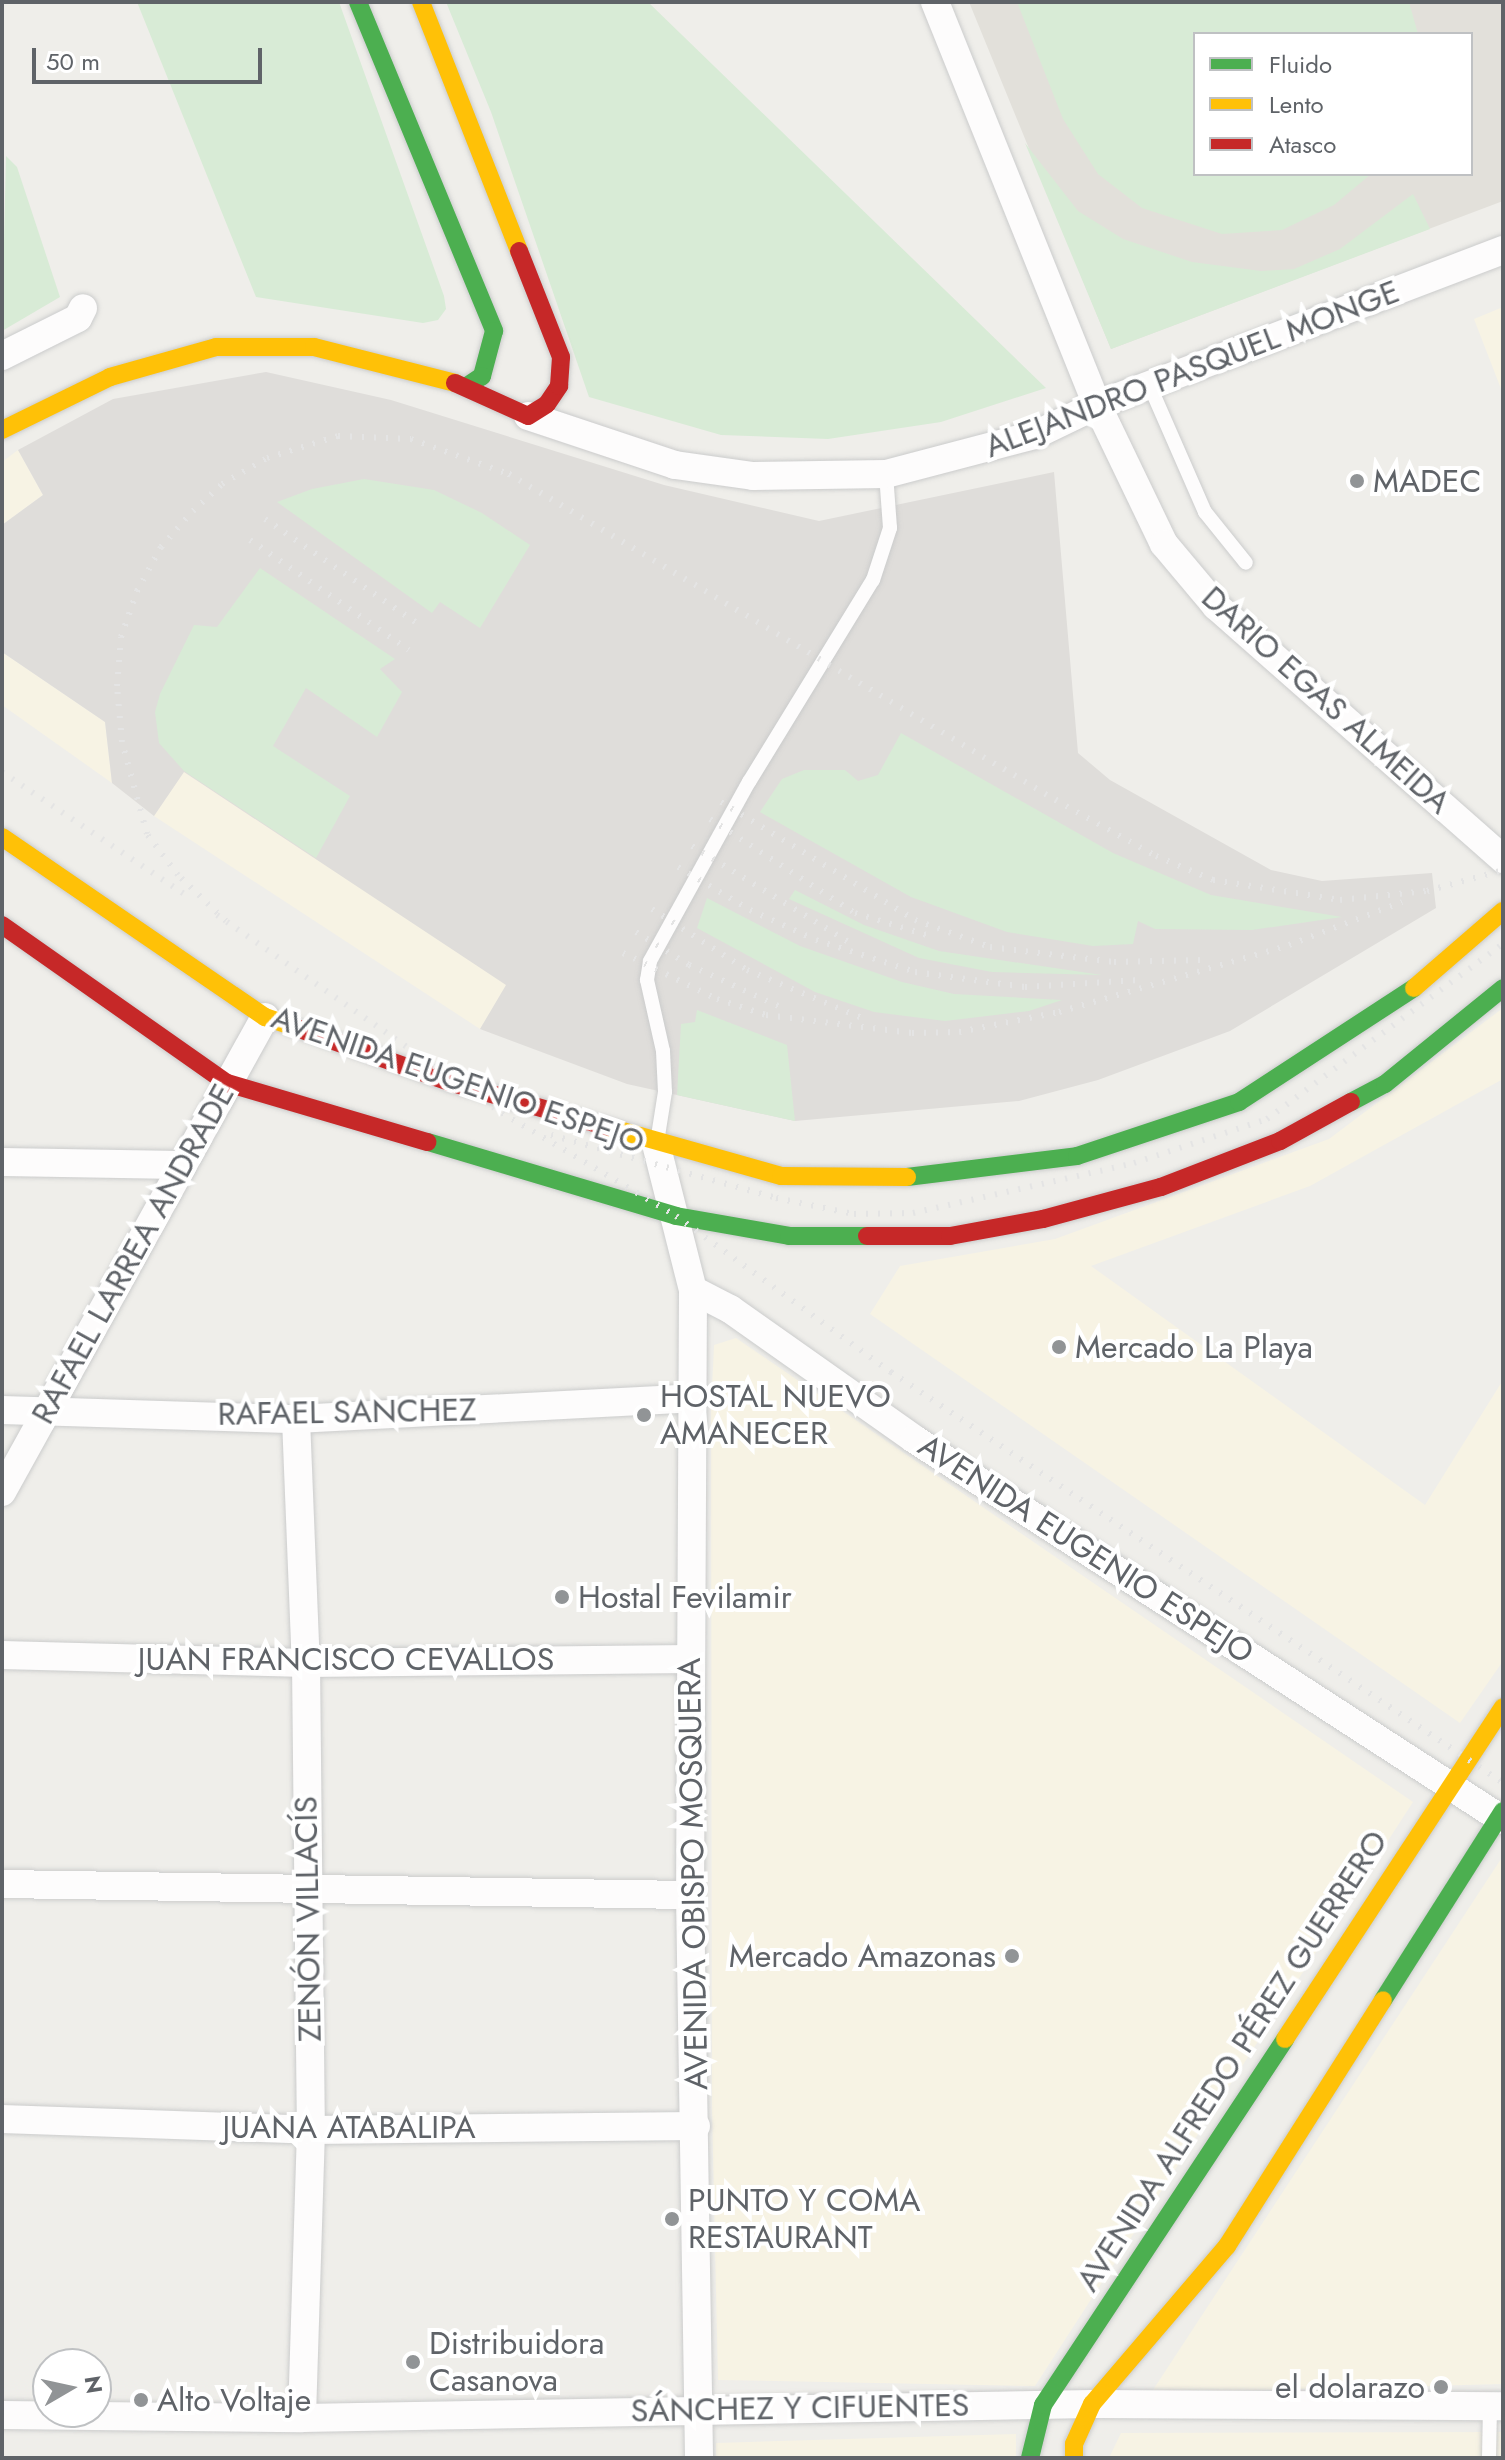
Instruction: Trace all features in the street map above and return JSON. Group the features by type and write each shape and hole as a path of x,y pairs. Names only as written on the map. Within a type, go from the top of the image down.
{"main road":[{"path":"358,2 494,331 490,359 482,376 467,386"},
{"path":"421,2 561,357 559,386 547,404 528,416"},
{"name":"ALEJANDRO PASQUEL MONGE","path":"2,430 110,377 216,347 314,347 467,386 528,416"},
{"name":"AVENIDA EUGENIO ESPEJO","path":"2,837 265,1017 449,1082 656,1144"},
{"path":"656,1144 781,1176 881,1180 1077,1156 1239,1102 1411,991 1503,911"},
{"name":"AVENIDA EUGENIO ESPEJO","path":"2,925 227,1083 676,1216"},
{"path":"676,1216 789,1236 950,1236 1043,1219 1161,1187 1280,1141 1385,1084 1503,988"},
{"name":"AVENIDA ALFREDO PÉREZ GUERRERO","path":"1030,2458 1043,2405 1449,1783 1503,1707"},
{"path":"1074,2458 1074,2444 1092,2404 1227,2246 1501,1816"}],"street":[{"name":"DARIO EGAS ALMEIDA","path":"935,2 1097,405 1164,544 1216,606 1503,859"},
{"name":"ALEJANDRO PASQUEL MONGE","path":"528,416 675,465 753,476 886,474 1035,435 1149,384 1503,250"},
{"path":"2,356 78,318 83,308"},
{"name":"RAFAEL LARREA ANDRADE","path":"2,1492 180,1165 265,1017"},
{"name":"AVENIDA EUGENIO ESPEJO","path":"656,1144 693,1290 730,1309 914,1439 1501,1816"},
{"path":"2,1162 180,1165"},
{"name":"AVENIDA OBISPO MOSQUERA","path":"693,1290 690,1895 699,2458"},
{"name":"RAFAEL SANCHEZ","path":"2,1410 296,1419 692,1398"},
{"name":"ZENÓN VILLACÍS","path":"296,1419 306,1663 311,2130 302,2418"},
{"name":"JUAN FRANCISCO CEVALLOS","path":"2,1655 306,1663 691,1659"},
{"path":"2,1884 690,1895"},
{"name":"JUANA ATABALIPA","path":"2,2119 311,2130 696,2126"},
{"name":"SÁNCHEZ Y CIFUENTES","path":"2,2415 302,2418 1092,2404 1496,2406"}],"lane":[{"path":"1149,384 1205,512 1246,563"},
{"path":"656,1144 665,1092 663,1051 647,980 650,961 749,782 873,580 890,528 886,474"},
{"path":"1489,2458 1496,2406"}],"shaded area":[{"path":"969,2 1503,2 1503,201 1111,349"},
{"path":"1503,307 1503,394 1474,319"},
{"path":"266,372 391,400 664,485 819,521 1054,472 1078,753 1110,780 1271,870 1322,881 1432,873 1436,908 1230,1031 1098,1080 1019,1101 795,1121 627,1084 480,1029 506,985 184,772 154,816 112,783 105,722 2,652 2,525 43,495 18,450 113,399"},
{"path":"18,450 43,495 2,525 2,462"},
{"path":"2,652 105,722 112,783 2,705"},
{"path":"184,771 507,985 480,1029 154,816"},
{"name":"Mercado La Playa","path":"1503,1008 1503,1079 1310,1186 1091,1266 1425,1505 1503,1380 1503,1661 1460,1723 870,1314 900,1266 1055,1239 1329,1139"},
{"name":"Mercado Amazonas","path":"736,1338 1413,1802 1035,2386 718,2380 712,2110 711,1408 714,1345"},
{"path":"1501,1859 1503,2384 1151,2393"},
{"path":"1503,2432 1503,2458 1109,2458 1121,2433"},
{"path":"1016,2434 1016,2458 716,2458 716,2443"}],"green space":[{"path":"137,2 339,2 444,296 446,309 438,320 423,323 256,297"},
{"path":"446,2 648,2 1046,388 941,422 828,439 721,435 589,397 491,112"},
{"path":"1017,2 1409,2 1417,32 1193,32 1193,176 1369,176 1334,205 1282,230 1222,234 1142,208 1098,174 1063,119"},
{"path":"1025,143 1078,211 1123,239 1192,262 1261,271 1294,269 1340,249 1413,194 1430,229 1111,349"},
{"path":"6,156 17,167 60,297 2,331"},
{"path":"364,479 434,490 482,513 530,545 480,628 440,602 432,613 277,502 312,489"},
{"path":"260,568 395,659 380,669 402,692 377,737 306,688 273,746 350,796 316,858 184,771 159,743 155,712 160,694 194,625 217,627"},
{"path":"901,733 1113,853 1211,895 1342,917 1252,930 1155,929 1138,921 1133,944 1093,946 1007,932 911,897 760,812 782,779 804,770 845,770 858,781 878,775"},
{"path":"795,890 864,925 939,951 1102,975 992,972 919,958 789,899"},
{"path":"707,898 800,946 902,982 954,994 1062,1000 1029,1011 945,1021 874,1012 815,992 697,928"},
{"path":"697,1010 787,1045 795,1121 677,1095 681,1024 695,1022"}],"railway":[{"path":"226,921 178,875 147,834 122,742 117,686 121,637 137,591 161,547 222,484 267,458 338,436 411,439 509,474 1066,806 1156,856 1213,880 1340,900 1427,891 1503,870"},
{"path":"265,519 423,627"},
{"path":"250,540 409,650"},
{"path":"2,772 190,898"},
{"path":"721,802 915,920 990,947 1114,962 1204,960"},
{"path":"710,819 855,913 930,936"},
{"path":"692,846 847,941"},
{"path":"678,867 750,910 816,940 915,972 1025,987 1139,980"},
{"path":"623,953 717,999 766,1015 912,1033 959,1032 1059,1012 1289,945 1402,902"},
{"path":"652,909 747,970 865,1019"},
{"path":"217,915 502,1113 676,1216 891,1372 1503,1783"},
{"path":"636,932 689,965 785,1009"},
{"path":"551,1135 776,1198 854,1214 913,1213 1134,1163 1267,1119 1503,944"}],"traffic: fast":[{"path":"358,2 494,331 482,376 467,386"},
{"path":"907,1177 1077,1156 1239,1102 1414,988"},
{"path":"1351,1102 1385,1084 1503,988"},
{"path":"428,1142 676,1216 789,1236 867,1236"},
{"path":"1383,2000 1503,1811"},
{"path":"1030,2458 1043,2405 1285,2039"}],"traffic: slow":[{"path":"421,2 519,251"},
{"path":"2,430 110,377 216,347 314,347 455,383"},
{"path":"2,837 265,1017 291,1026"},
{"path":"1414,988 1503,911"},
{"path":"608,1127 781,1176 907,1177"},
{"path":"1285,2039 1503,1707"},
{"path":"1074,2458 1074,2444 1092,2404 1227,2246 1383,2000"}],"traffic: jam":[{"path":"455,383 528,416 547,404 559,386 561,357 519,251"},
{"path":"2,925 227,1083 428,1142"},
{"path":"291,1026 449,1082 608,1127"},
{"path":"867,1236 950,1236 1043,1219 1161,1187 1280,1141 1351,1102"}],"place":[{"name":"MADEC","path":"1357,481"},
{"name":"Mercado La Playa","path":"1059,1347"},
{"name":"HOSTAL NUEVO AMANECER","path":"644,1415"},
{"name":"Hostal Fevilamir","path":"562,1597"},
{"name":"Mercado Amazonas","path":"1012,1956"},
{"name":"PUNTO Y COMA RESTAURANT","path":"672,2219"},
{"name":"Distribuidora Casanova","path":"413,2362"},
{"name":"el dolarazo","path":"1441,2387"},
{"name":"Alto Voltaje","path":"141,2400"}]}
